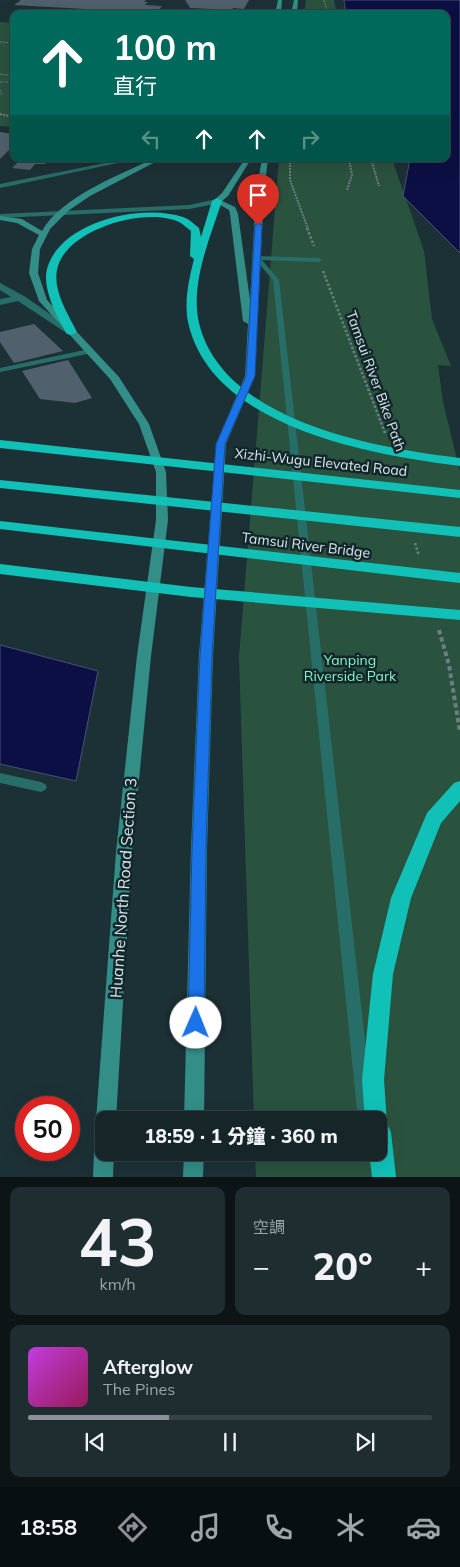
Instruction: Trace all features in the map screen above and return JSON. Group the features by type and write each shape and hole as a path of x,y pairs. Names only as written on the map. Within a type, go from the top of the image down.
{"highway":[{"path":"194,277 217,201"},
{"path":"71,332 57,299 52,271 55,260 64,249 80,235 93,228 122,218 147,215 162,216 186,222 196,230 194,323 206,356 216,371 252,400 291,421 344,442 414,458 460,462"},
{"name":"Xizhi-Wugu Elevated Road","path":"0,444 460,494"},
{"name":"Tamsui River Bridge","path":"0,484 460,532"},
{"name":"Tamsui River Bridge","path":"0,525 460,578"},
{"path":"0,569 191,592 460,615"},
{"path":"376,1111 373,1080 383,974 401,898 434,819 460,788"},
{"path":"382,1161 384,1177"}],"main road":[{"path":"0,217 19,221 40,233 60,210 152,162"},
{"path":"246,162 225,194 217,201 232,209 234,214 252,351"},
{"path":"194,1111 199,849 206,655 220,444 250,376 260,192 265,162"},
{"name":"Huanhe North Road Section 3","path":"40,233 34,246 31,265 35,288 43,301 114,377 144,424 161,472 162,520 144,656 124,852 107,1111"},
{"path":"103,1177 104,1161"},
{"path":"193,1177 194,1161"}],"street":[{"path":"0,186 119,162"},
{"path":"0,210 199,206 217,201"},
{"path":"0,217 60,210"},
{"path":"0,286 71,332"},
{"path":"0,302 21,298"}],"lane":[{"path":"257,258 319,260"},
{"path":"257,258 276,280 365,1111"},
{"path":"0,370 89,351"},
{"path":"0,778 40,787"},
{"path":"370,1161 372,1177"}],"path":[{"path":"0,90 2,93 0,95"},
{"name":"Tamsui River Bike Path","path":"290,162 290,180 387,439"},
{"path":"347,190 352,175 350,162"},
{"path":"372,162 379,186"},
{"path":"413,534 420,562"},
{"path":"438,628 449,665 460,732"}],"green space":[{"path":"306,0 334,0 336,10 305,10"},
{"path":"0,22 10,23 10,127 0,126"},
{"name":"Yanping Riverside Park","path":"279,162 393,162 424,251 432,319 451,366 438,365 443,402 460,472 460,1177 256,1177 255,1161 387,1161 387,1111 254,1111 239,657"}],"shaded area":[{"path":"344,0 460,0 460,253 403,196 409,162 450,162 450,10 345,10"},
{"path":"0,645 98,671 76,781 0,764"}],"building":[{"path":"21,0 146,0 144,2 148,2 145,5 162,6 159,10 103,10 14,5"},
{"path":"185,0 249,0 244,9 233,8 232,10 190,8"},
{"path":"0,132 10,133 10,149 0,159"},
{"path":"18,162 48,162 45,164 35,164 30,170 12,168"},
{"path":"34,324 63,351 14,363 0,342 0,332"},
{"path":"68,360 92,398 75,403 40,399 22,371"}],"route":[{"path":"196,1023 199,849 206,655 220,444 250,376 258,225"}]}
